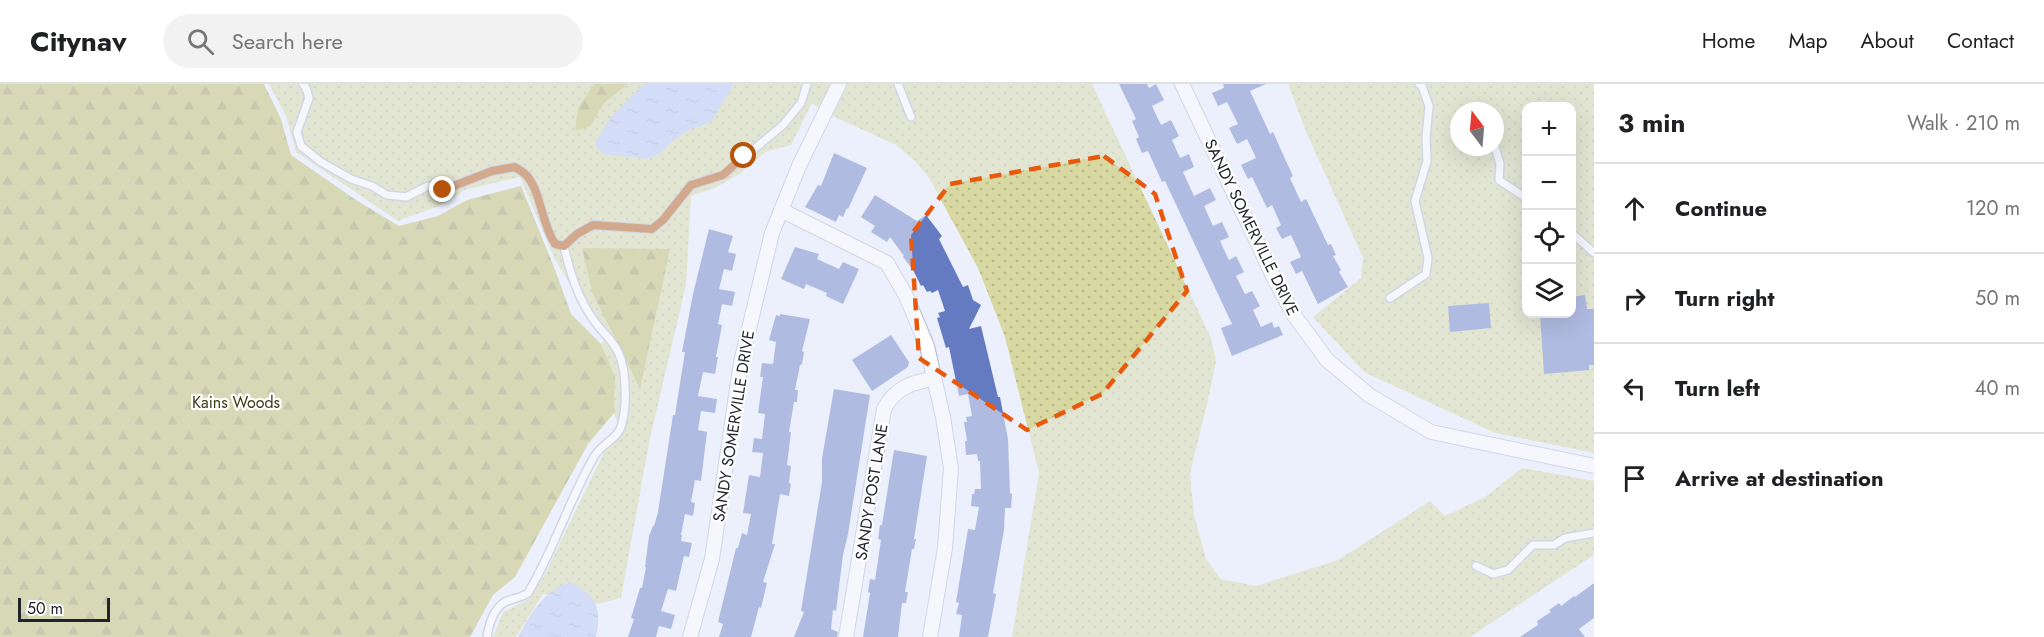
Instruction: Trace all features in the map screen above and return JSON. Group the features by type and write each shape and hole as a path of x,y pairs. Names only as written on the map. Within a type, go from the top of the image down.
{"street":[{"name":"SANDY SOMERVILLE DRIVE","path":"690,637 712,559 741,362 772,233 799,166 839,84"},
{"name":"SANDY SOMERVILLE DRIVE","path":"1182,84 1275,280 1294,315 1327,360 1369,395 1431,432 1594,466"},
{"path":"781,210 887,263 906,296 927,346 943,417 951,468 945,548 930,637"},
{"name":"SANDY POST LANE","path":"846,637 884,409 893,395 901,388 923,380 934,379"}],"lane":[{"path":"303,84 309,98 297,132 301,146 321,162 387,195 406,197 428,186 443,190 492,171 515,167 528,176 549,235 555,244 564,246"},
{"path":"564,246 577,234 593,225 652,229 663,220 691,185 723,175 783,125 801,103 807,84"},
{"path":"898,84 911,117"},
{"path":"1390,298 1426,274 1428,258 1415,201 1427,161 1426,138 1430,106 1419,84"},
{"path":"1498,156 1500,164 1499,180 1522,195"},
{"path":"1576,237 1594,254"},
{"path":"487,637 489,623 496,610 505,602 521,598 528,593 595,454 621,428 626,390 622,361 611,340 595,323 582,302 572,277 564,246"},
{"path":"1476,566 1493,574 1508,570 1533,545 1554,545 1565,538 1594,533"}],"highlighted area":[{"path":"1104,156 1155,194 1187,291 1102,394 1027,430 919,358 911,235 950,184"}],"green space":[{"name":"Kains Woods","path":"0,84 264,84 281,119 291,155 356,200 399,226 438,216 467,200 521,186 571,314 601,344 615,377 614,413 588,444 515,577 493,595 470,637 0,637"},
{"path":"269,84 1092,84 1211,338 1216,361 1190,474 1194,515 1206,559 1221,579 1256,586 1338,560 1430,501 1445,516 1485,497 1522,468 1594,481 1594,555 1470,637 1012,637 1039,473 1005,337 978,268 929,178 915,161 896,145 826,113 812,103 791,145 765,152 741,173 715,188 691,196 686,285 650,438 621,598 597,604 543,594 516,637 493,637 503,612 529,599 543,578 605,450 621,435 614,413 615,377 601,344 605,338 555,260 520,177 465,190 439,206 398,221 296,152 286,116"},
{"path":"594,84 628,84 604,103 590,126 575,131 578,108"},
{"path":"1288,84 1594,84 1594,453 1495,433 1364,372 1313,317 1361,278 1363,258 1307,134"},
{"path":"582,248 670,249 640,389 592,292"}],"water":[{"path":"645,84 734,84 711,122 689,130 655,156 647,159 604,154 595,145 604,127 623,104"},
{"path":"569,582 586,592 595,604 598,618 596,637 518,637 545,597"}],"building":[{"path":"1119,84 1147,84 1149,88 1156,84 1164,100 1152,106 1161,125 1171,120 1179,136 1172,140 1180,158 1189,154 1194,167 1183,172 1194,196 1210,188 1216,200 1204,206 1213,226 1222,222 1229,237 1220,241 1229,260 1236,256 1244,272 1236,276 1245,294 1252,291 1260,306 1253,310 1261,327 1272,322 1274,328 1279,326 1283,335 1232,356 1221,328 1232,324 1165,181 1162,182 1148,151 1142,153 1136,139 1139,137 1132,121 1136,119"},
{"path":"1223,84 1266,84 1250,91 1270,134 1273,132 1293,176 1290,178 1301,202 1306,199 1328,245 1331,244 1336,255 1333,256 1341,270 1339,272 1348,287 1318,304 1302,271 1296,274 1290,262 1301,257 1291,235 1282,239 1276,228 1281,225 1272,205 1267,208 1252,177 1248,179 1241,165 1256,158 1247,139 1237,144 1229,128 1238,124 1227,102 1218,106 1212,93 1224,88"},
{"path":"834,153 867,168 848,209 843,217 839,215 836,222 805,207 818,185 821,186"},
{"path":"875,195 917,221 926,215 942,236 939,239 963,287 968,285 973,300 981,305 969,329 981,326 998,397 1000,397 1008,439 1010,493 1012,494 1011,508 1005,508 1004,530 993,593 996,594 988,637 959,637 962,615 956,614 968,529 975,530 979,507 971,506 972,494 975,489 981,489 980,461 978,461 977,454 966,455 965,441 967,441 964,422 967,422 966,417 972,416 968,394 959,396 949,347 946,348 937,318 940,317 938,313 945,311 938,290 932,293 927,292 890,237 887,242 871,232 875,226 861,217"},
{"path":"709,229 733,236 728,252 736,254 732,271 724,269 719,289 735,292 732,306 722,304 718,324 722,325 715,374 703,372 698,396 717,399 715,413 701,411 698,430 707,432 701,481 695,480 691,502 695,503 693,516 685,514 681,535 681,541 692,543 689,557 684,556 676,591 668,589 661,611 675,615 671,629 659,626 656,637 628,637 634,619 631,618 640,588 642,588 649,536 658,512 685,352 682,352"},
{"path":"795,247 819,254 817,259 839,269 843,262 859,269 843,304 826,296 827,293 806,284 804,289 781,279"},
{"path":"1585,295 1587,309 1594,309 1594,365 1589,365 1589,370 1544,374 1540,318 1576,318 1576,296"},
{"path":"1489,303 1491,328 1450,332 1448,306"},
{"path":"780,314 810,319 795,390 798,390 797,402 794,402 789,432 791,432 787,465 791,466 789,483 791,484 789,496 780,494 772,544 775,544 763,582 767,583 761,608 759,607 751,637 719,637 723,624 718,622 736,548 738,548 742,533 747,535 751,514 743,513 749,475 760,477 763,453 752,452 754,438 762,439 765,414 758,413 763,377 760,377 762,363 773,364 776,342 769,340 776,315 780,316"},
{"path":"891,335 909,362 908,367 872,391 852,360"},
{"path":"834,389 870,395 836,611 833,610 831,629 838,632 837,637 794,637 804,612 801,611 822,482 822,458"},
{"path":"894,450 927,456 914,539 916,539 914,549 912,549 905,592 908,592 906,603 902,603 898,637 863,637 870,579 875,580 881,540 878,539 880,525 882,525"},
{"path":"1594,583 1594,618 1579,629 1585,637 1520,637 1538,625 1537,621 1551,612 1549,610 1559,603 1561,606"}],"route":[{"path":"443,190 492,171 515,167 528,176 549,235 555,244 564,246 577,234 593,225 652,229 663,220 691,185 723,175 744,156"}]}
